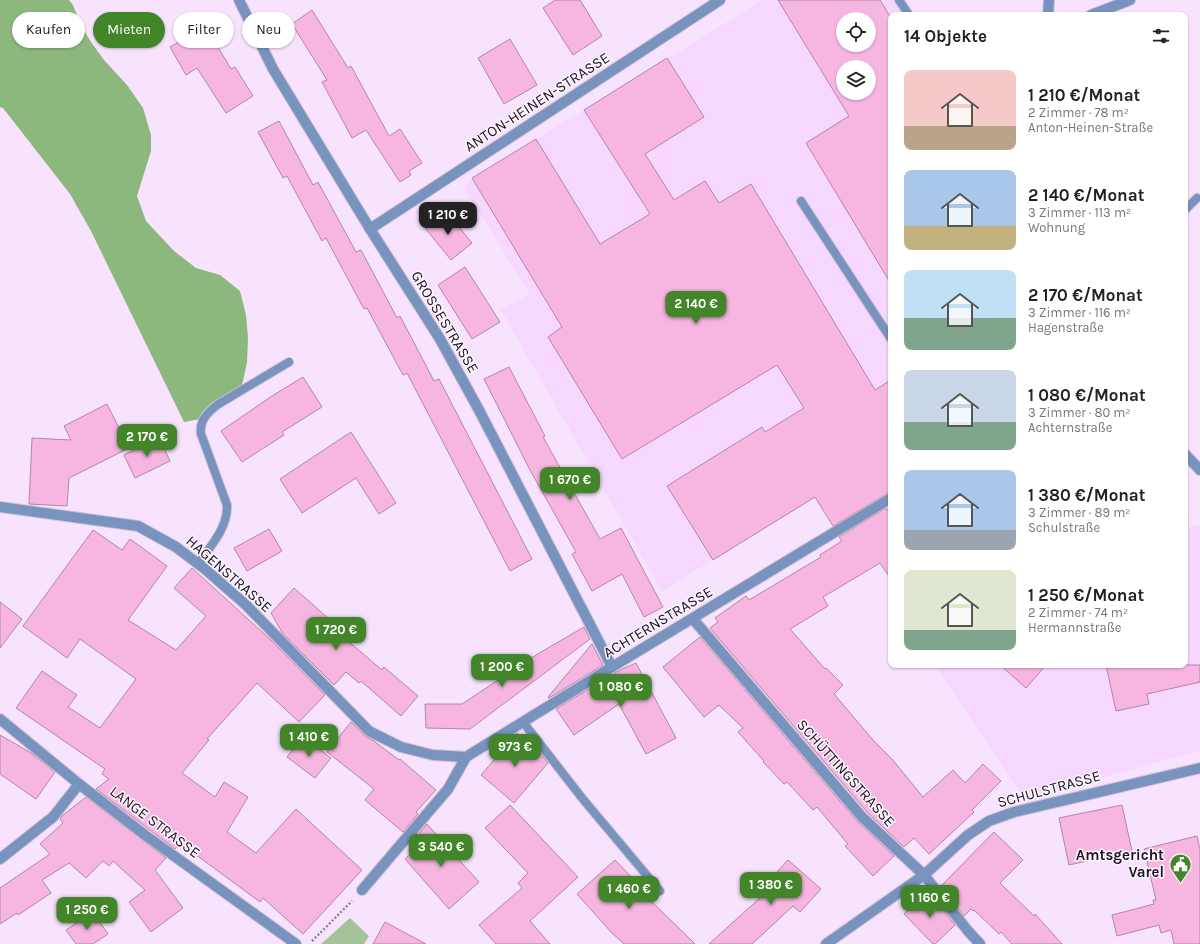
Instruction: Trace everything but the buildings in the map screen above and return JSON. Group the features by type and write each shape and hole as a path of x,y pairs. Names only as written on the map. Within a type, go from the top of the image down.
{"street":[{"name":"GROSSESTRASSE","path":"239,0 273,69 370,229 440,339 480,412 612,667"},
{"name":"ANTON-HEINEN-STRASSE","path":"370,229 720,0"},
{"path":"1048,12 1049,0"},
{"path":"1099,12 1130,0"},
{"path":"1188,457 1200,470"},
{"name":"ACHTERNSTRASSE","path":"362,890 448,789 466,757 888,500"},
{"name":"HAGENSTRASSE","path":"0,508 138,526 176,547 246,605 369,731 401,747 432,755 466,757"},
{"name":"SCHÜTTINGSTRASSE","path":"693,619 862,817 924,875 980,944"},
{"name":"LANGE STRASSE","path":"0,719 79,784 145,835 290,942"},
{"name":"SCHULSTRASSE","path":"826,944 924,875 968,835 989,821 1014,812 1200,768"},
{"path":"0,859 53,817 79,784"}],"lane":[{"path":"899,0 907,12"},
{"path":"1188,207 1197,198"},
{"path":"801,200 888,334"},
{"path":"198,564 216,539 227,512 227,505 201,434 200,428 202,422 208,412 217,405 289,362"},
{"path":"523,722 582,798 660,891"}],"path":[{"path":"309,944 362,890"}],"shaded area":[{"path":"763,0 906,0 913,12 888,12 888,456 808,502 662,591 501,310 530,294 464,188 472,178"},
{"path":"1200,524 1200,751 1024,798 937,668 1188,668 1188,528"}],"green space":[{"path":"0,0 69,0 76,12 12,12 12,48 85,48 85,32 93,45 93,48 95,48 104,60 127,85 143,108 151,135 151,151 137,196 146,221 174,251 196,268 220,275 240,291 246,315 248,338 247,363 242,385 229,400 205,418 184,422 91,231 70,194 3,108 0,107"},
{"path":"350,918 369,936 364,944 321,944"}],"place":[{"name":"Amtsgericht Varel","path":"1180,884"}]}
